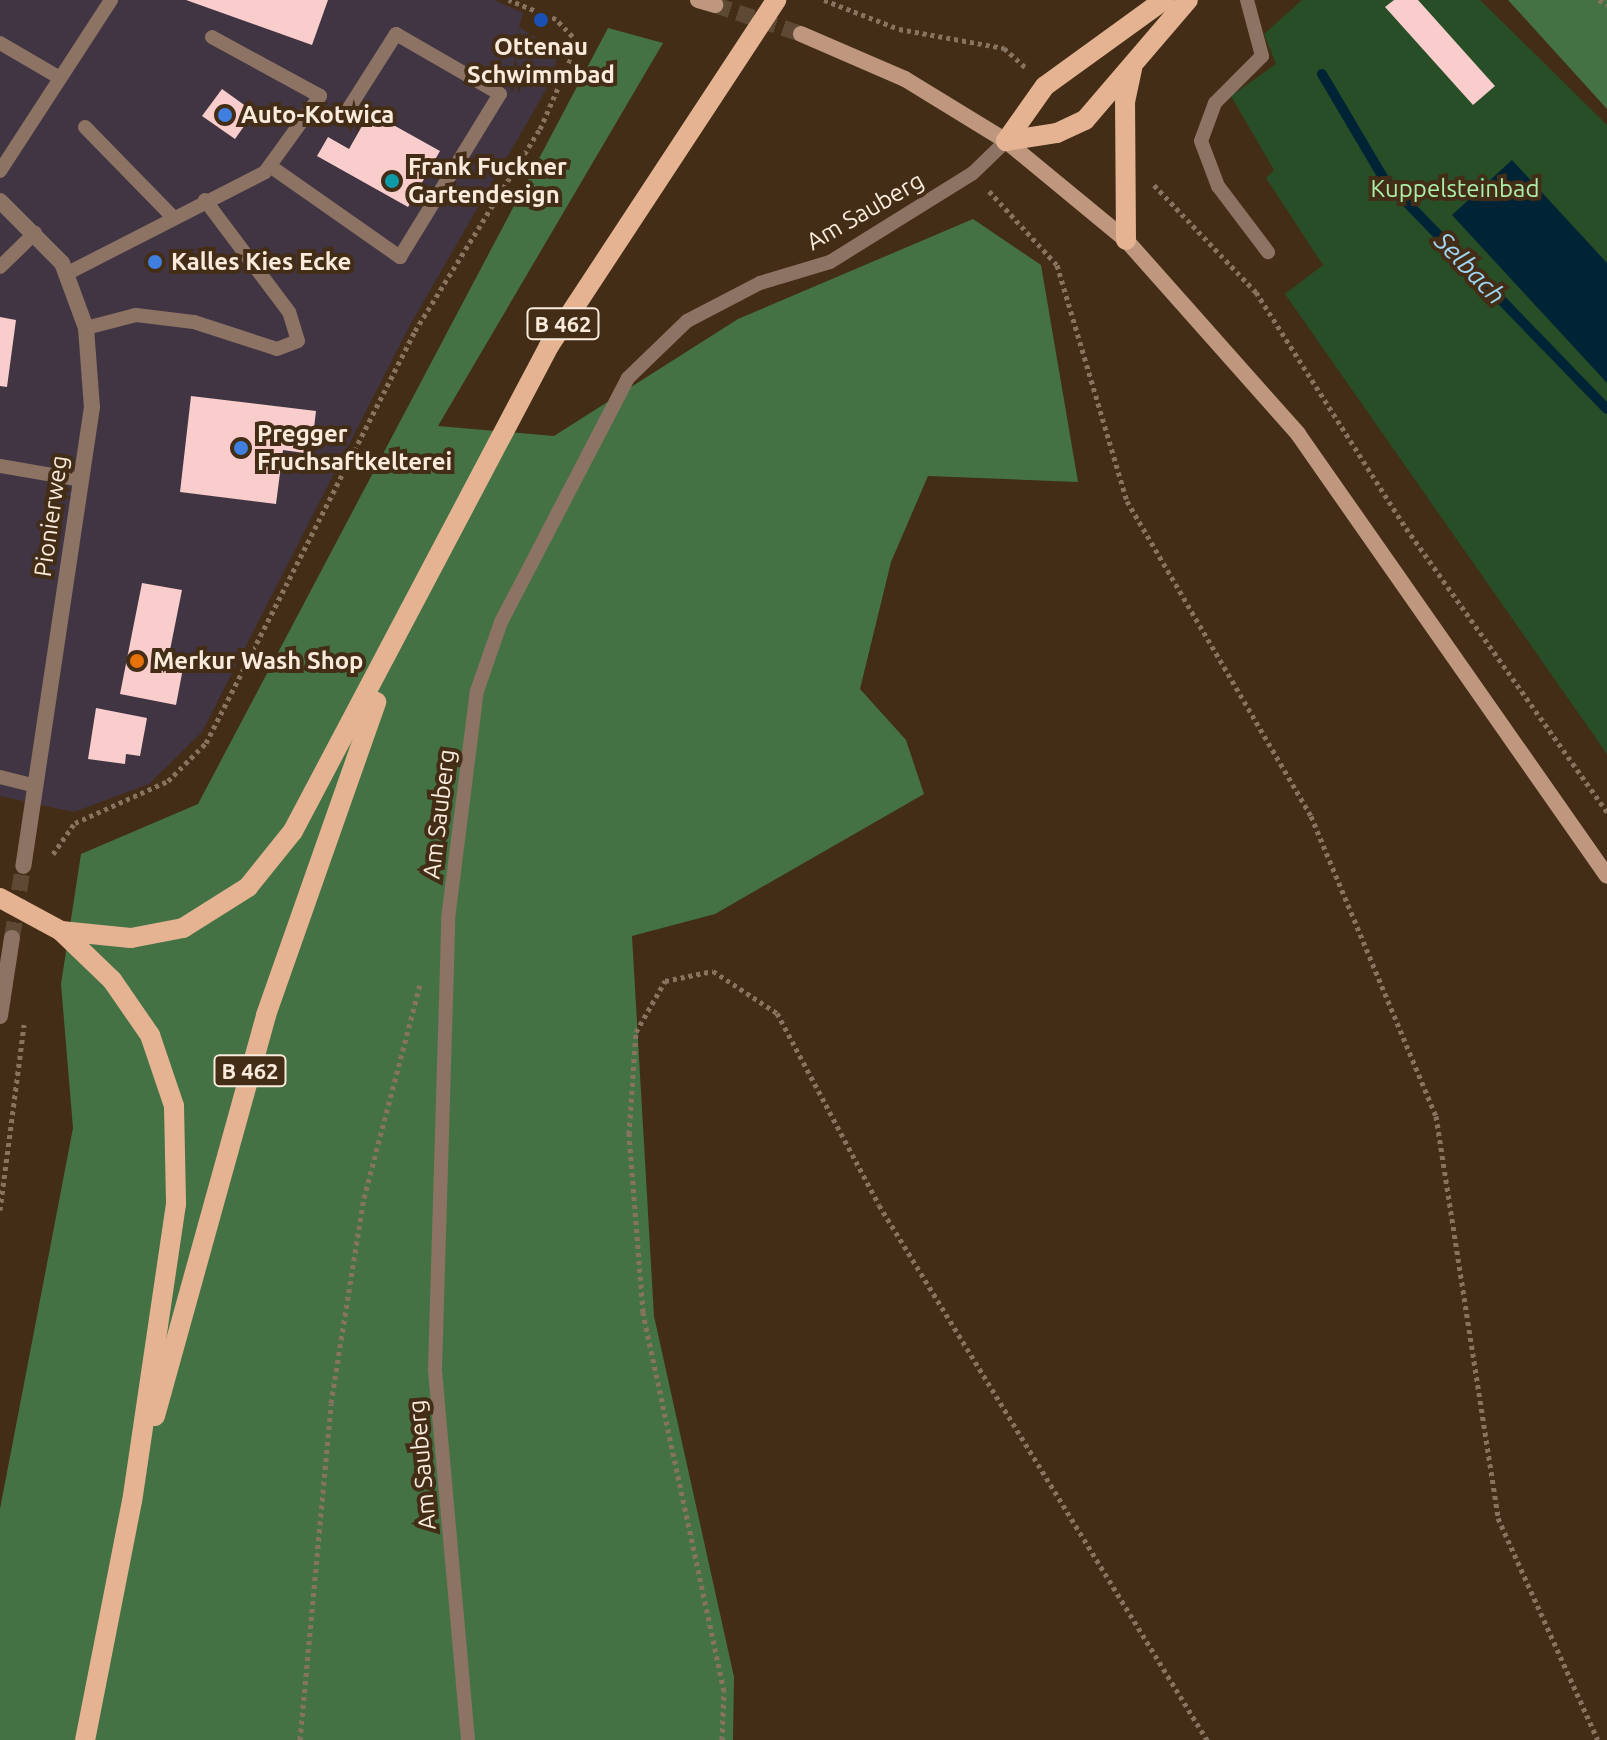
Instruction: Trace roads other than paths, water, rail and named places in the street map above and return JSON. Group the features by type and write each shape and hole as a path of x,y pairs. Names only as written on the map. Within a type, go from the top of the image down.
{"main road":[{"path":"698,0 715,5"},
{"name":"B 462","path":"85,1740 132,1501 266,1015 395,650 549,346 776,0"},
{"path":"1006,141 1045,86 1164,0"},
{"path":"1006,141 1085,120 1188,0"},
{"path":"801,34 905,79 1006,141 1126,240 1298,434 1607,876"},
{"path":"1126,240 1131,201 1123,153 1133,64"},
{"path":"61,931 131,938 183,928 248,887 293,831 395,650"},
{"path":"0,898 61,931 112,980 150,1035 174,1106 176,1204 132,1501"}],"street":[{"name":"Pionierweg","path":"0,201 35,233 66,274 86,328 92,407 23,866"},
{"path":"0,1016 12,938"}],"lane":[{"path":"0,171 111,0"},
{"path":"1247,0 1262,56 1215,103 1201,141 1218,186 1268,252"},
{"path":"270,166 400,257 500,94 396,34 342,119 312,108"},
{"path":"66,274 270,166 320,96 212,37"},
{"path":"0,43 60,78"},
{"path":"85,127 172,216"},
{"name":"Am Sauberg","path":"468,1740 435,1369 448,919 477,691 501,622 628,378 687,321 760,283 830,262 973,173 1006,141"},
{"path":"86,328 136,315 194,322 277,349 298,341 289,312 205,200"},
{"path":"0,267 35,233"},
{"path":"0,466 81,480"},
{"path":"0,777 35,786"}],"water":[{"path":"1512,160 1607,263 1607,383 1452,215"}],"waterway":[{"name":"Selbach","path":"1322,74 1384,179 1607,409"}],"tunnel":[{"path":"715,5 801,34"},
{"path":"12,938 23,866"}],"place":[{"name":"Ottenau Schwimmbad","path":"541,20"},
{"name":"Auto-Kotwica","path":"225,115"},
{"name":"Frank Fuckner Gartendesign","path":"392,181"},
{"name":"Kalles Kies Ecke","path":"155,262"},
{"name":"Pregger Fruchsaftkelterei","path":"241,448"},
{"name":"Merkur Wash Shop","path":"137,661"}],"park label":[{"name":"Kuppelsteinbad","path":"1455,189"}]}
